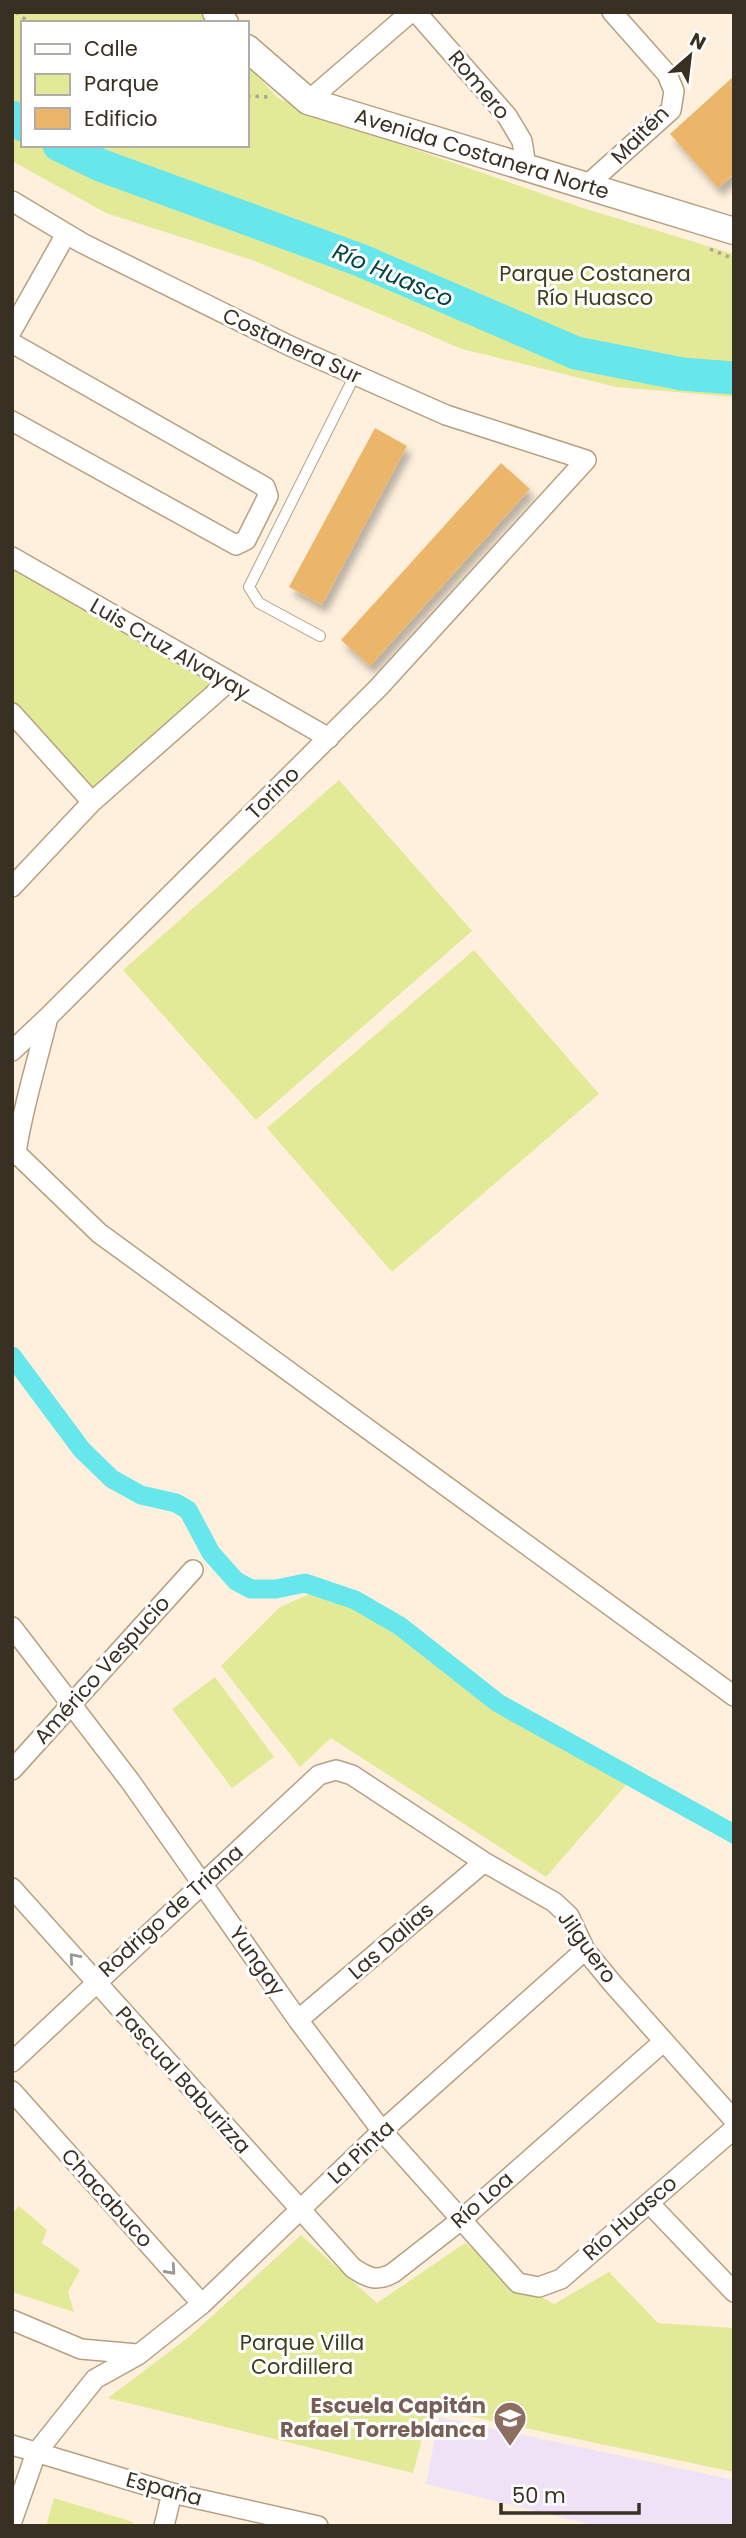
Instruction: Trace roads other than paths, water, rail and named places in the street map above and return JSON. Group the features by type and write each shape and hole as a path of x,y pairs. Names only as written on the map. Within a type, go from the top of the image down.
{"main road":[{"name":"Avenida Costanera Norte","path":"248,49 308,101 734,230"}],"street":[{"path":"308,101 413,12"},
{"name":"Romero","path":"413,12 507,116 522,141 526,166"},
{"name":"Maitén","path":"586,186 671,110 674,91 667,74 612,12"},
{"name":"Costanera Sur","path":"12,201 66,234 179,294 355,374 446,415 586,460"},
{"path":"12,330 66,234"},
{"path":"12,343 265,487 268,496 246,540 236,545 12,421"},
{"name":"Torino","path":"12,1051 329,738 586,460"},
{"name":"Luis Cruz Alvayay","path":"12,557 227,683 329,738"},
{"path":"12,887 92,802 227,683"},
{"path":"12,713 92,802"},
{"path":"48,1017 35,1073 23,1103 14,1151 99,1233 734,1696"},
{"name":"Américo Vespucio","path":"12,1770 193,1570"},
{"name":"Yungay","path":"12,1627 72,1704 203,1883 298,2020 382,2131 518,2283"},
{"name":"Rodrigo de Triana","path":"12,2062 94,1982 319,1774 336,1770"},
{"name":"Jilguero","path":"336,1770 352,1775 484,1862 554,1902 569,1916 585,1950 734,2120"},
{"name":"Las Dalias","path":"298,2020 484,1862"},
{"name":"Pascual Baburizza","path":"12,1888 300,2209"},
{"name":"La Pinta","path":"12,2521 36,2453 95,2379 138,2354 202,2304 382,2131 585,1950"},
{"name":"Río Loa","path":"300,2209 353,2268 367,2278 382,2280 461,2220 663,2042"},
{"name":"Chacabuco","path":"12,2091 202,2304"},
{"name":"Río Huasco","path":"518,2283 539,2287 561,2279 734,2129"},
{"path":"649,2203 734,2292"},
{"path":"12,2320 81,2349 138,2354"},
{"name":"España","path":"12,2445 172,2493 318,2526"},
{"path":"164,2526 172,2493"}],"lane":[{"path":"320,636 259,603 249,587 355,374"}],"waterway":[{"name":"Río Huasco","path":"12,117 21,124"},
{"name":"Río Huasco","path":"63,147 100,165 360,260 576,353 682,374 734,378"},
{"path":"12,1356 82,1450 112,1479 141,1495 176,1503 188,1510 211,1553 236,1581 251,1589 276,1589 305,1583 355,1600 400,1626 498,1703 734,1834"}],"place":[{"name":"Escuela Capitán Rafael Torreblanca","path":"510,2448"}],"park label":[{"name":"Parque Costanera Río Huasco","path":"595,286"},
{"name":"Parque Villa Cordillera","path":"302,2355"}]}
